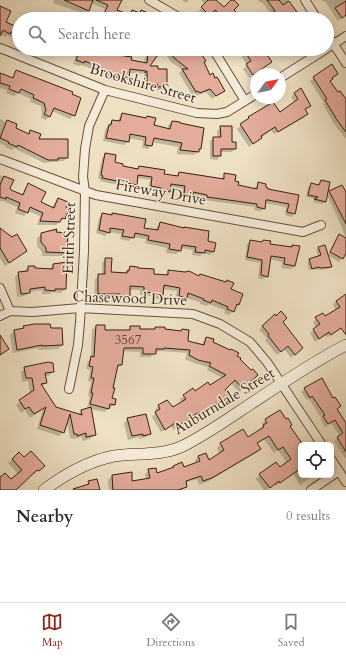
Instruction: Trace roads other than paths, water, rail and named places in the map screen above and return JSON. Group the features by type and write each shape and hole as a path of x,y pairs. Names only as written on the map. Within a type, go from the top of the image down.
{"street":[{"path":"150,0 170,12"},
{"path":"305,0 313,12"},
{"path":"334,44 346,36"},
{"name":"Brookshire Street","path":"0,48 12,53"},
{"path":"334,52 346,63"},
{"name":"Brookshire Street","path":"20,56 105,90 197,113 217,114 227,112 250,98"},
{"path":"217,56 245,101"},
{"path":"286,74 315,56"},
{"name":"Erith Street","path":"69,389 78,345 84,251 85,191 83,177 85,149 89,126 105,90"},
{"name":"Fireway Drive","path":"0,159 96,194 303,232 321,225"},
{"path":"0,288 10,311"},
{"name":"Chasewood Drive","path":"0,316 10,311 32,312 80,308 193,314 220,324 250,342 267,362 320,442"},
{"name":"Auburndale Street","path":"44,490 55,482 93,462 114,456 156,453 182,446 208,432 323,357 346,345"},
{"path":"334,464 346,482"},
{"path":"311,490 339,472"}]}
